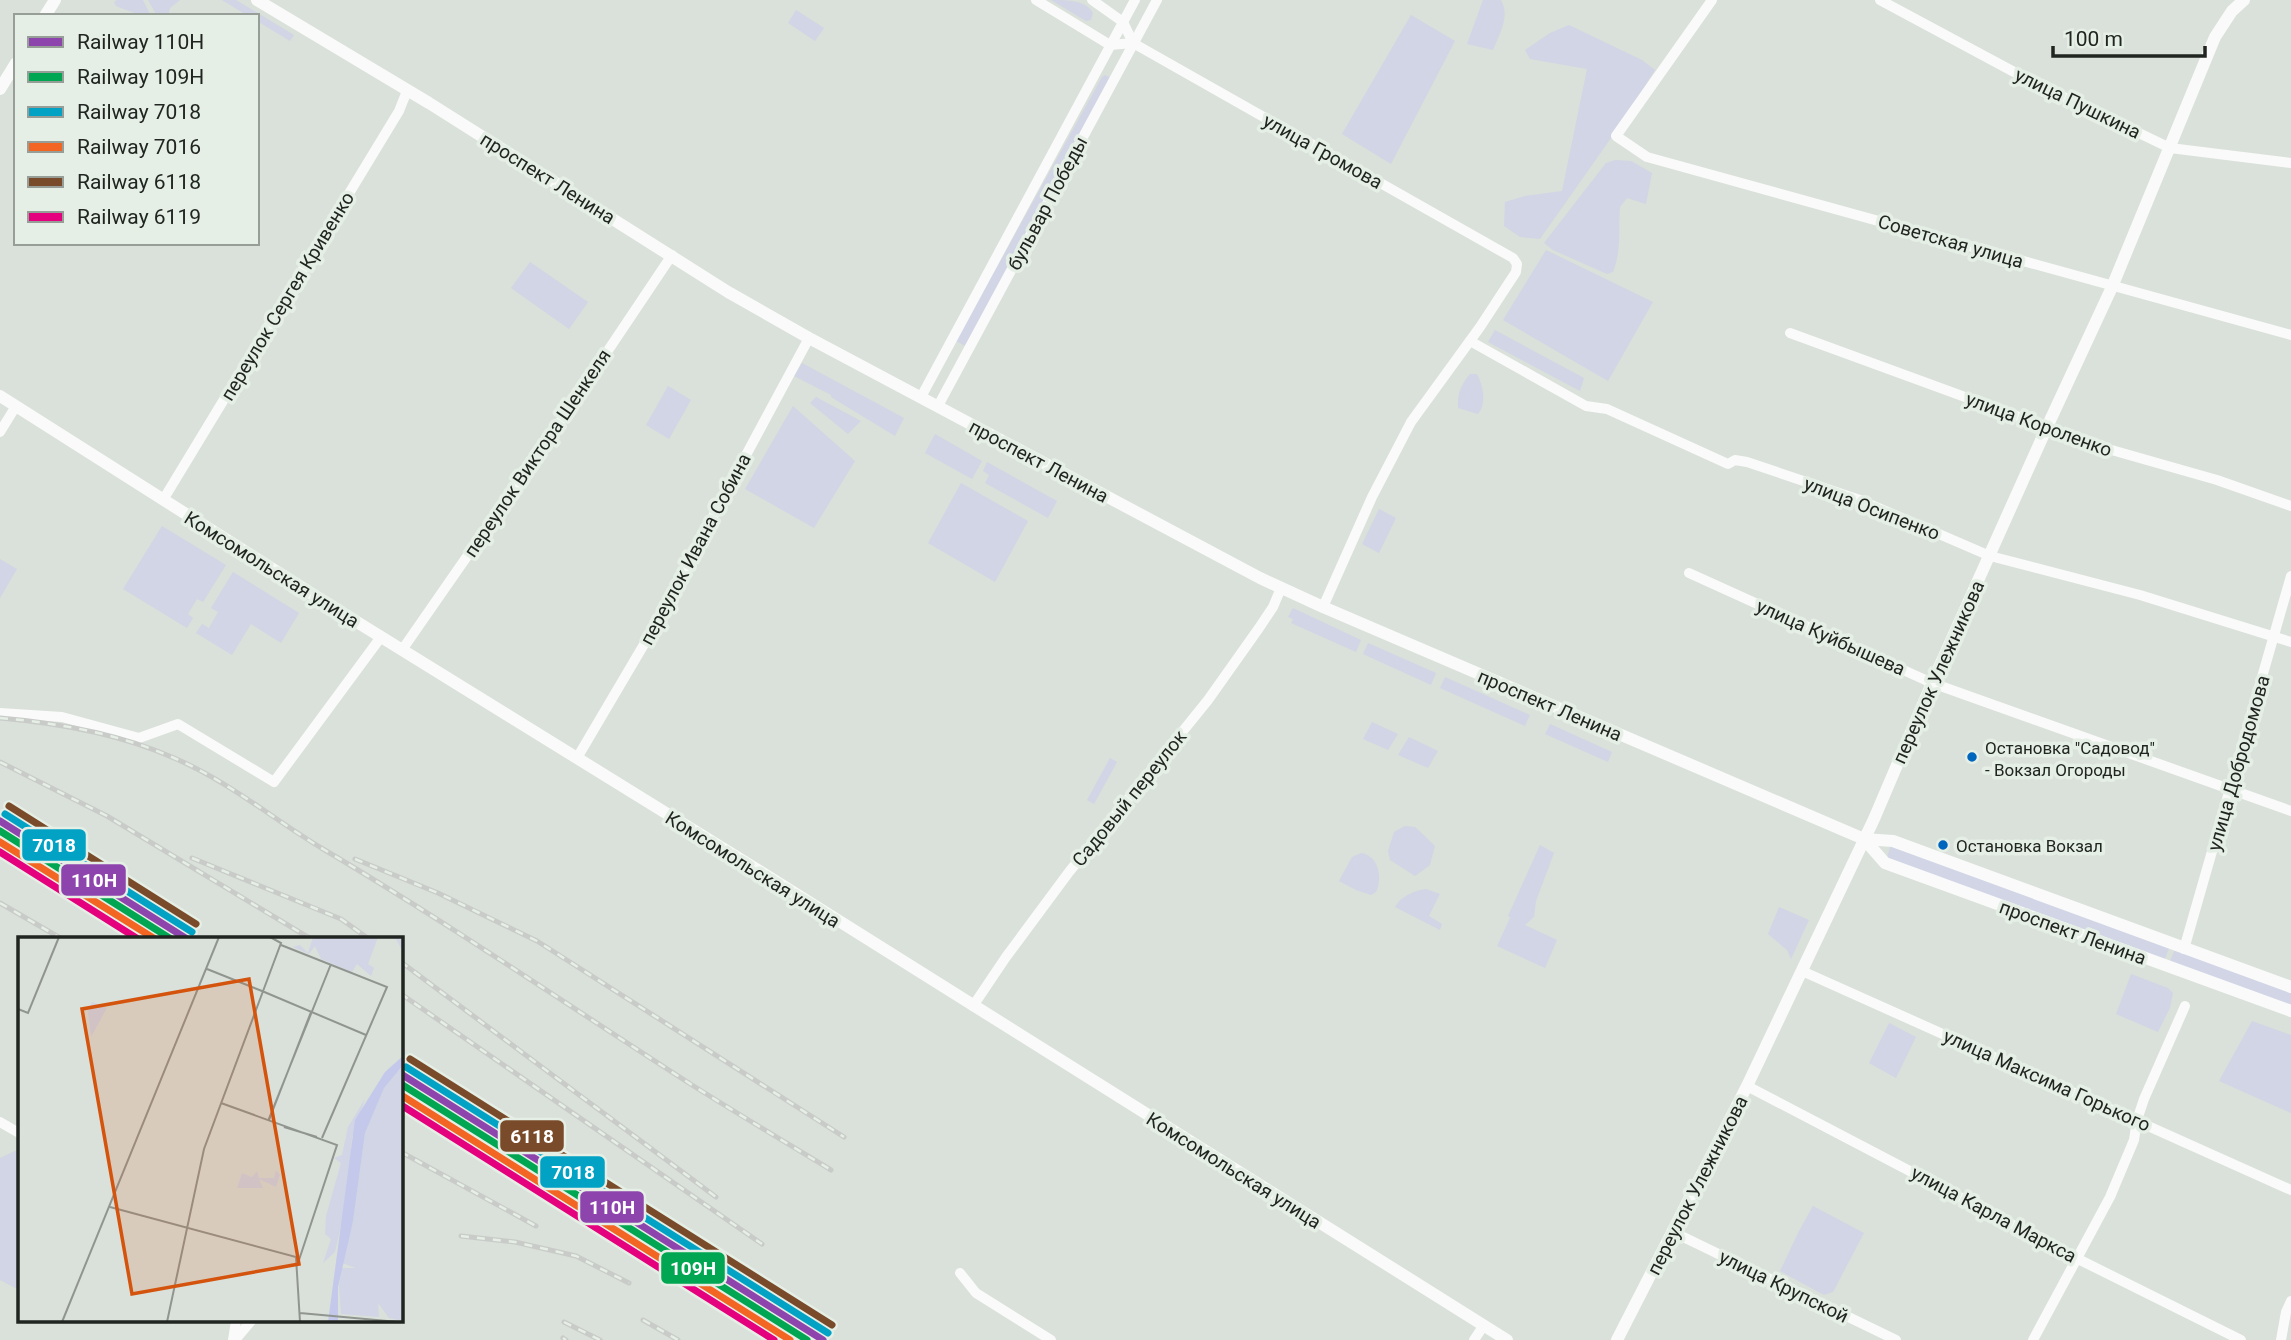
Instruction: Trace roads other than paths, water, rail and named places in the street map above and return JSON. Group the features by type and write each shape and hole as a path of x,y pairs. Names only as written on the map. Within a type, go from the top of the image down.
{"main road":[{"name":"проспект Ленина","path":"257,0 728,292 1189,542 1281,588 1864,839 1889,841 2291,987"},
{"name":"переулок Улежникова","path":"1618,1340 1747,1086 1864,839 2112,287 2215,37 2231,6 2244,0"},
{"path":"0,89 4,73"},
{"name":"Комсомольская улица","path":"0,396 381,638 1507,1340"},
{"name":"проспект Ленина","path":"1864,839 1882,860 2291,1012"}],"street":[{"path":"1036,0 1110,45 1133,43 1123,22 1092,0"},
{"name":"бульвар Победы","path":"921,397 1135,0"},
{"name":"бульвар Победы","path":"938,406 1157,0"},
{"name":"Советская улица","path":"1712,0 1616,136 1647,157 2291,335"},
{"name":"улица Пушкина","path":"1880,0 2029,80 2170,148 2291,163"},
{"name":"улица Громова","path":"1133,43 1513,258 1517,264 1516,272 1471,341"},
{"name":"переулок Сергея Кривенко","path":"163,500 399,111 407,91"},
{"name":"переулок Виктора Шенкеля","path":"402,650 672,255"},
{"name":"улица Короленко","path":"1790,333 2080,441 2217,480 2291,506"},
{"name":"переулок Ивана Собина","path":"577,758 646,641 809,338"},
{"path":"1323,607 1372,497 1410,422 1471,341"},
{"name":"улица Осипенко","path":"1471,341 1586,406 1607,409 1728,464 1735,460 1747,462 1860,500 1990,556 2140,595 2291,642"},
{"path":"0,432 16,406"},
{"name":"улица Куйбышева","path":"1689,573 1932,683 2291,811"},
{"name":"улица Добродомова","path":"2184,949 2291,576"},
{"name":"Садовый переулок","path":"973,1006 1061,882 1208,700 1273,607 1281,588"},
{"path":"0,713 62,718 139,738 178,724 274,782 381,638"},
{"path":"1882,860 1889,841"},
{"name":"улица Максима Горького","path":"1802,971 2291,1190"},
{"path":"2033,1340 2110,1197 2134,1140 2144,1099 2185,1006"},
{"name":"улица Карла Маркса","path":"1747,1086 2078,1259 2241,1340"},
{"path":"0,1122 18,1132"},
{"name":"улица Крупской","path":"1673,1232 1896,1340"},
{"path":"960,1273 976,1293 1051,1340"},
{"path":"2281,1340 2286,1312 2291,1301"},
{"path":"234,1340 236,1322"},
{"path":"234,1340 250,1322"},
{"path":"1474,1340 1484,1325"}],"railway":[{"path":"0,718 44,723 111,736 194,767 462,935 692,1085 831,1170"},
{"path":"0,762 107,816 308,937"},
{"path":"192,858 341,919 366,937"},
{"path":"355,859 438,893 537,941 844,1137"},
{"path":"0,903 59,937"},
{"path":"402,963 716,1197"},
{"path":"402,995 762,1244"},
{"path":"402,1153 536,1226"},
{"path":"461,1236 515,1242 576,1256 629,1283"},
{"path":"643,1320 678,1340"},
{"path":"564,1322 600,1340"}],"rail line":[{"name":"6118","path":"9,806 196,924"},
{"name":"7018","path":"5,814 192,932"},
{"name":"110Н","path":"0,821 184,937"},
{"name":"109Н","path":"0,831 168,937"},
{"name":"7016","path":"0,842 152,937"},
{"name":"6119","path":"0,852 135,937"},
{"name":"6118","path":"410,1059 832,1325"},
{"name":"7018","path":"406,1067 828,1333"},
{"name":"110Н","path":"402,1075 823,1340"},
{"name":"109Н","path":"402,1085 807,1340"},
{"name":"7016","path":"402,1096 790,1340"},
{"name":"6119","path":"402,1106 774,1340"}],"place":[{"name":"Остановка \"Садовод\" - Вокзал Огороды","path":"1972,757"},
{"name":"Остановка Вокзал","path":"1943,845"}]}
